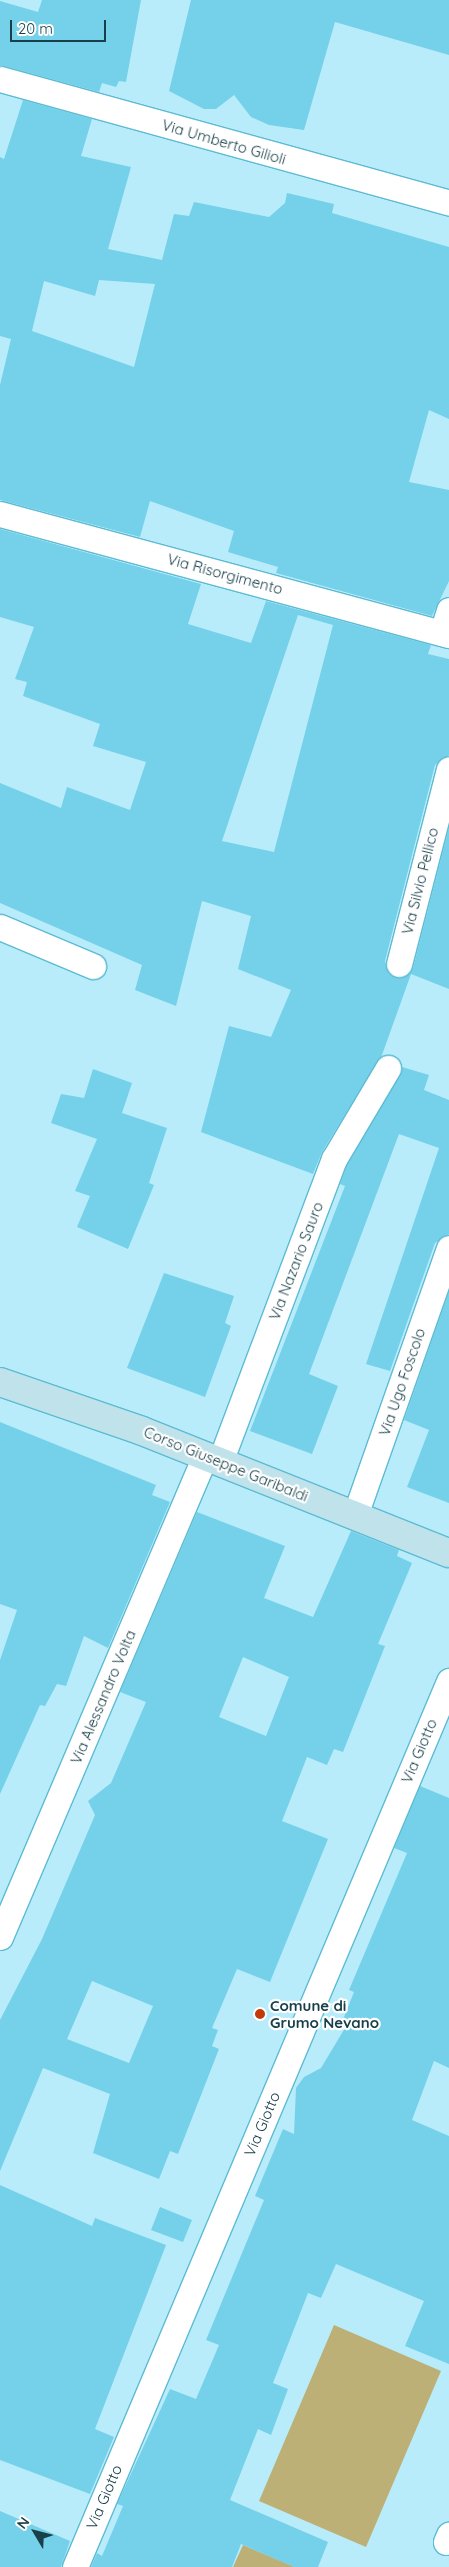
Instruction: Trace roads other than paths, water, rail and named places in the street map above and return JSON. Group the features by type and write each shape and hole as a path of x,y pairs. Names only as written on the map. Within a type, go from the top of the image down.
{"street":[{"name":"Via Umberto Gilioli","path":"0,79 449,203"},
{"name":"Via Risorgimento","path":"0,514 447,626"},
{"name":"Via Silvio Pellico","path":"399,964 449,769"},
{"path":"0,927 93,966"},
{"name":"Via Nazario Sauro","path":"213,1459 334,1159 388,1068"},
{"name":"Via Ugo Foscolo","path":"355,1515 449,1248"},
{"name":"Corso Giuseppe Garibaldi","path":"0,1382 213,1459 449,1553"},
{"name":"Via Alessandro Volta","path":"0,1937 213,1459"},
{"name":"Via Giotto","path":"75,2567 449,1681"}],"place":[{"name":"Comune di Grumo Nevano","path":"260,2014"}]}
